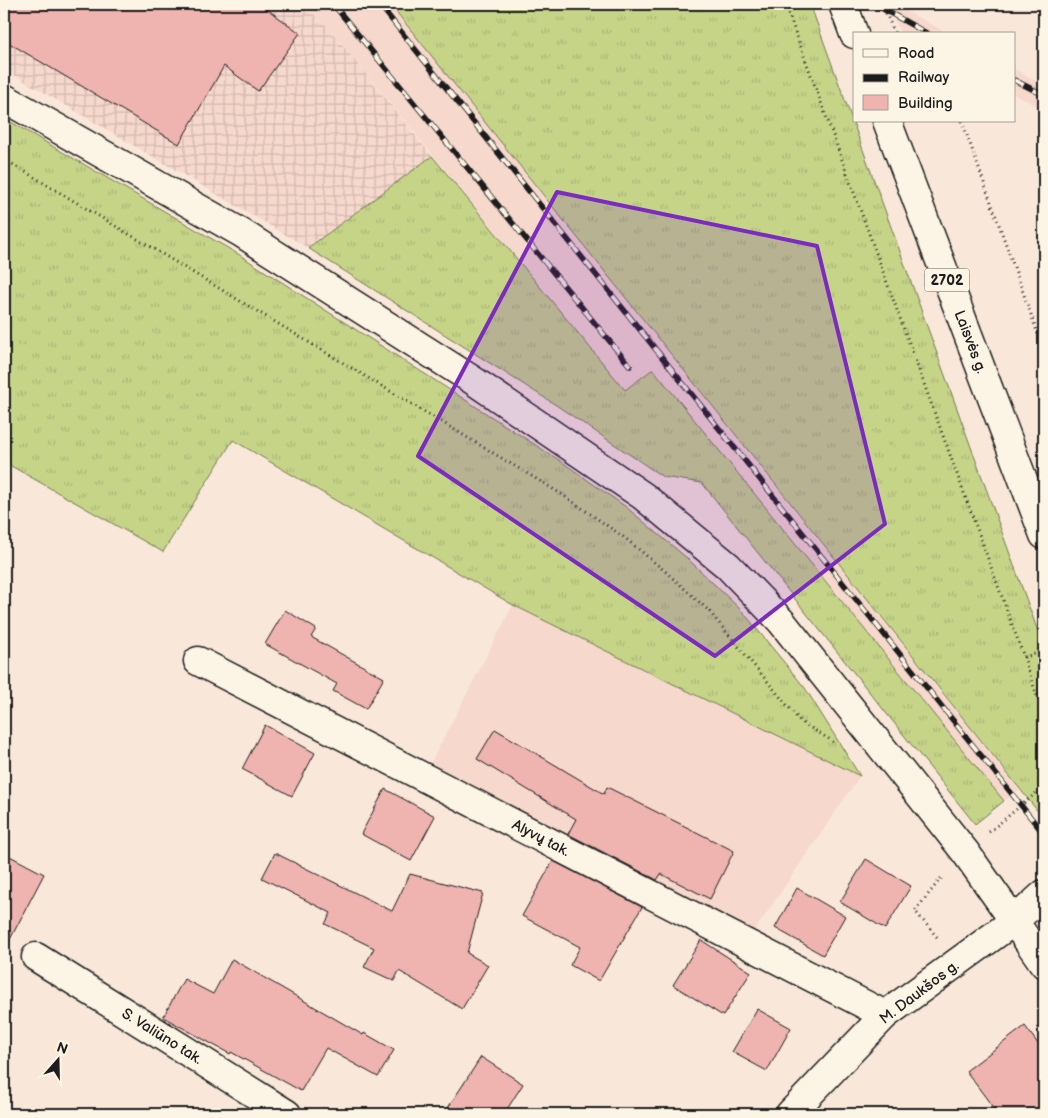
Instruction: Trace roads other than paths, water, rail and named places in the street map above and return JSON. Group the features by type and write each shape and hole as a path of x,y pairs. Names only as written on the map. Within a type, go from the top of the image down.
{"street":[{"path":"843,4 853,32"},
{"path":"4,98 240,232 474,381 643,496 728,566 781,621 966,853 1044,964"},
{"name":"Laisvės g.","path":"887,122 1044,535"},
{"name":"Alyvų tak.","path":"198,661 885,1015"},
{"path":"1014,921 1044,894"},
{"name":"M. Daukšos g.","path":"790,1114 885,1015 1014,921"},
{"name":"S. Valiūno tak.","path":"36,957 287,1114"}],"railway":[{"path":"333,4 630,366"},
{"path":"379,4 1044,834"},
{"path":"874,4 924,32"},
{"path":"1016,81 1044,95"}]}
